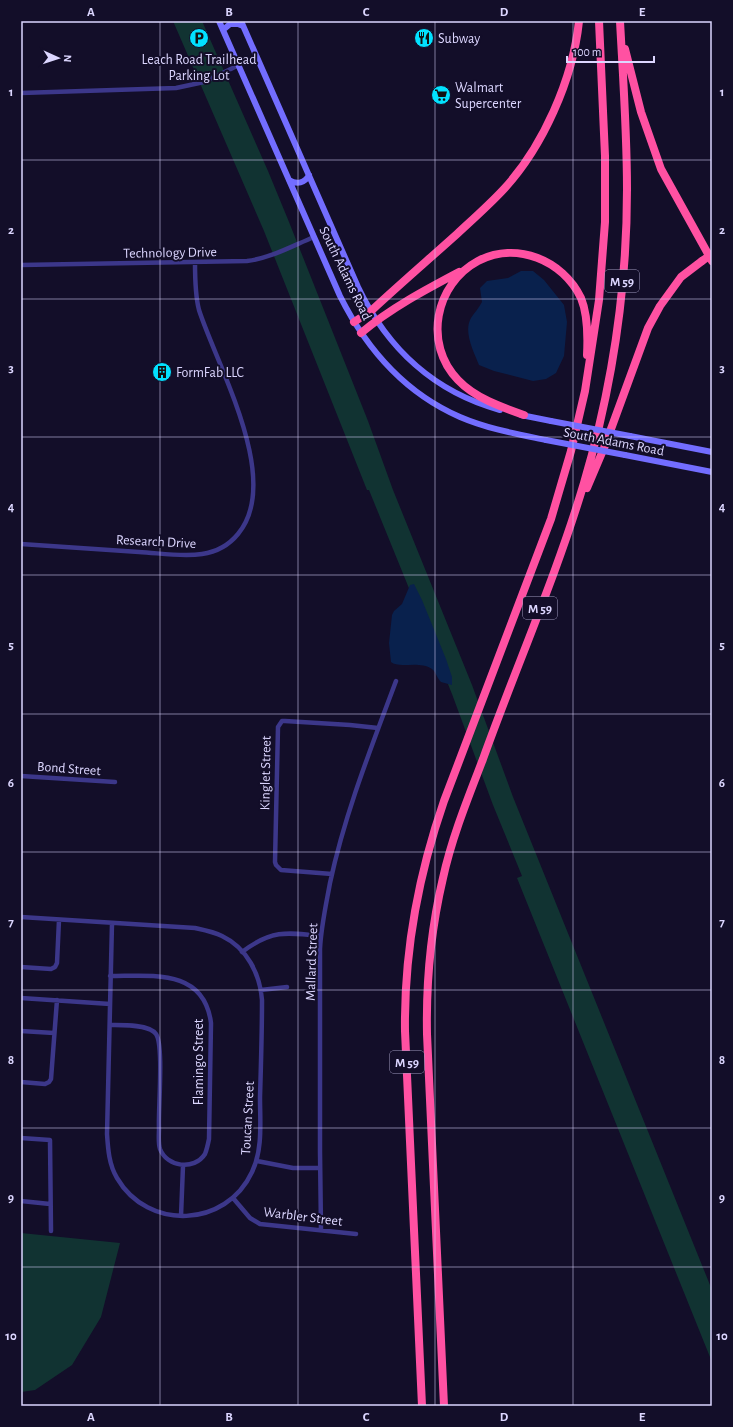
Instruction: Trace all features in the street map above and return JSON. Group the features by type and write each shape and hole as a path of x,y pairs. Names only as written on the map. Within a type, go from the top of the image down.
{"highway":[{"path":"354,322 371,311 504,190 527,160 545,130 562,90 574,50 579,21"},
{"name":"M 59","path":"422,1406 405,1031 407,972 414,910 426,859 440,814 551,519 571,451 585,391 599,300 605,222 604,142 599,21"},
{"name":"M 59","path":"444,1406 427,1040 426,1005 428,970 435,917 444,872 457,830 570,525 590,464 602,413 612,363 620,303 625,245 627,188 620,21"},
{"path":"620,30 641,112 661,169 712,261"},
{"path":"361,333 376,320 402,303 488,257 518,253 540,258 552,264 563,273 572,283 580,297 586,320 588,336 585,391"},
{"path":"570,525 604,448 648,328 660,306 681,277 712,254"},
{"path":"467,268 459,274 450,287 440,307 437,322 437,337 443,358 454,376 471,391 489,402 524,415"},
{"path":"441,1330 448,1406"}],"main road":[{"name":"South Adams Road","path":"219,21 340,296 361,333 376,353 395,373 435,404 461,417 483,425 546,440 712,472"},
{"path":"223,30 230,24 242,24"},
{"name":"South Adams Road","path":"242,24 358,287 376,320 389,338 408,358 441,384 460,395 478,402 551,421 712,452"},
{"path":"289,180 296,183 302,182 305,181 309,175"}],"street":[{"path":"21,93 176,88 204,82 238,65"},
{"name":"Technology Drive","path":"21,265 257,260 314,237"},
{"name":"Research Drive","path":"21,544 173,554 200,554 225,546 237,536 245,525 252,508 253,495 252,470 248,446 235,401 199,310 195,286 195,262"},
{"name":"Mallard Street","path":"321,1230 320,936 332,874 349,810 396,681"},
{"name":"Kinglet Street","path":"332,874 281,870 274,862 278,727 282,721 285,721 378,728"},
{"name":"Bond Street","path":"21,776 115,782"},
{"path":"21,917 112,923"},
{"path":"21,967 51,969 55,967 57,963 59,920"},
{"name":"Toucan Street","path":"112,923 195,928 210,931 230,941 242,952 254,968 261,990 260,1130 257,1161 247,1182 233,1198 223,1205 202,1214 171,1216 157,1212 142,1204 120,1183 113,1169 108,1146 107,1134 112,923"},
{"path":"242,952 254,942 270,936 294,933 320,936"},
{"name":"Flamingo Street","path":"110,976 134,975 176,979 188,984 194,989 200,995 208,1008 211,1023 209,1139 207,1148 201,1158 192,1164 183,1166"},
{"path":"261,990 287,987"},
{"path":"21,998 110,1004"},
{"path":"21,1082 45,1084 50,1082 57,1000"},
{"path":"110,1024 143,1027 153,1031 156,1034 160,1050 158,1118 160,1148 162,1153 174,1164 183,1166 181,1216"},
{"path":"21,1031 54,1033"},
{"path":"21,1138 50,1140 51,1231"},
{"path":"257,1161 293,1168 320,1168"},
{"name":"Warbler Street","path":"233,1198 250,1218 260,1224 356,1234"},
{"path":"21,1201 50,1204"}],"green space":[{"path":"173,21 202,21 289,222 368,421 393,490 472,685 513,797 712,1290 712,1362 517,878 522,876 493,805 452,694 369,490 367,490 264,231"},
{"path":"21,1233 120,1243 101,1317 72,1365 35,1390 21,1392"}],"water":[{"path":"521,271 533,271 544,280 564,305 567,322 564,356 556,373 546,379 533,381 494,371 479,365 470,342 468,329 469,324 471,318 482,302 480,288 487,281 508,278"},
{"path":"414,584 446,659 452,677 452,685 441,682 433,670 427,666 399,665 391,662 389,643 392,615 394,611 402,604 410,585"}],"place":[{"name":"Leach Road Trailhead Parking Lot","path":"199,38"},
{"name":"Subway","path":"424,38"},
{"name":"Walmart Supercenter","path":"441,95"},
{"name":"FormFab LLC","path":"162,372"}]}
